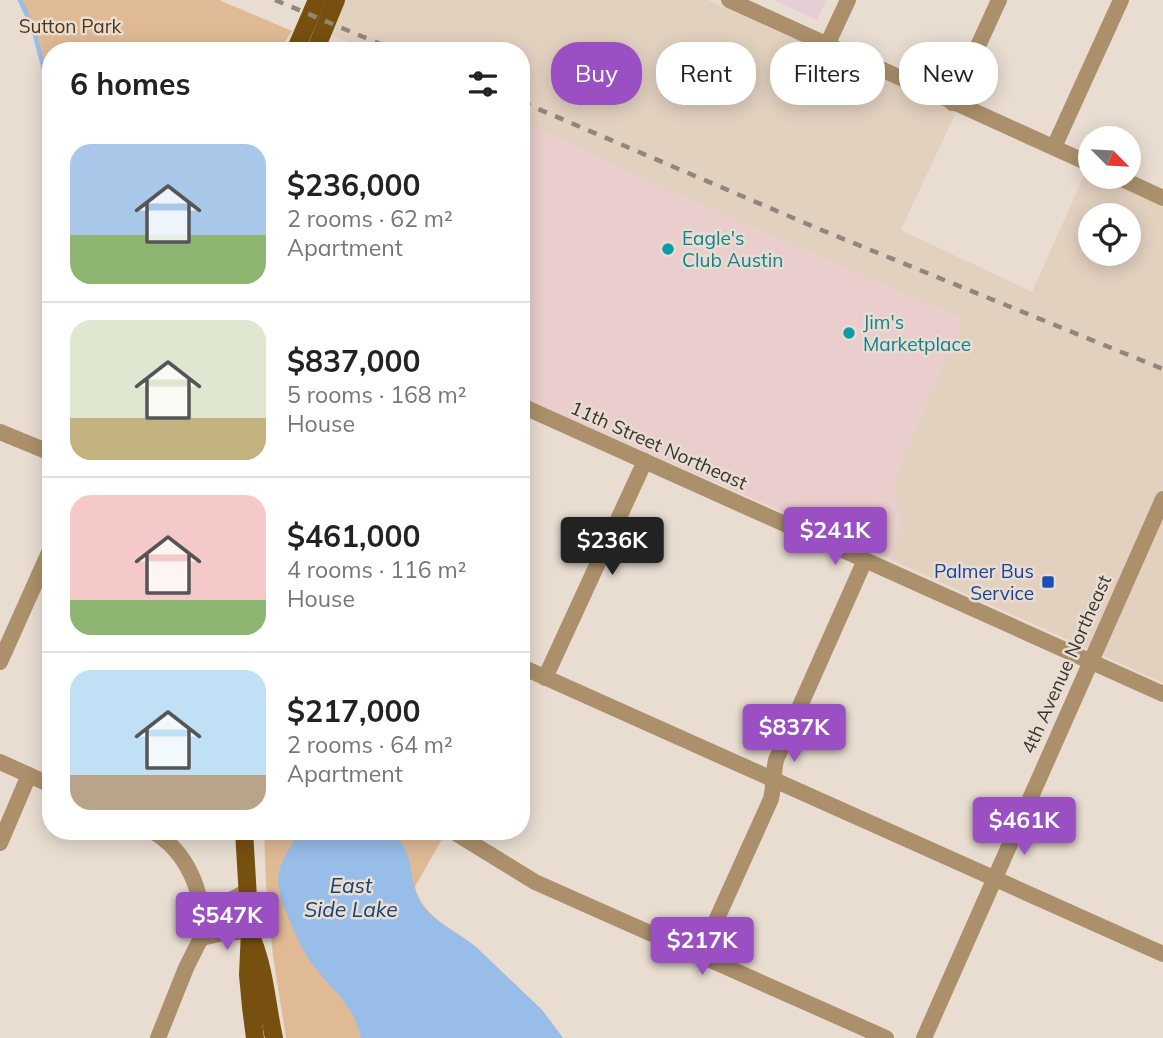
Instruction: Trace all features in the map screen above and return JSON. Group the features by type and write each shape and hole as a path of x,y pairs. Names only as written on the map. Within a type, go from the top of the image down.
{"main road":[{"path":"299,42 317,0"},
{"path":"319,42 336,0"},
{"path":"244,840 250,931 248,975 255,1038"},
{"path":"250,931 260,960 274,1038"}],"street":[{"path":"729,0 820,42"},
{"path":"828,42 848,0"},
{"path":"980,42 999,0"},
{"path":"1054,148 1121,0"},
{"path":"957,105 1078,159"},
{"path":"1141,188 1163,198"},
{"name":"11th Street Northeast","path":"530,410 1163,694"},
{"path":"0,432 42,449"},
{"path":"545,678 646,461"},
{"name":"4th Avenue Northeast","path":"924,1038 1163,499"},
{"path":"700,956 771,799 776,760 865,560"},
{"path":"0,662 42,568"},
{"path":"530,671 1163,954"},
{"path":"0,762 42,781"},
{"path":"0,843 29,775"},
{"path":"164,840 179,854 192,878 203,915 201,937"},
{"path":"467,840 535,882 886,1038"},
{"path":"158,1038 208,924 227,902 247,891"},
{"path":"201,937 250,931"}],"shaded area":[{"path":"344,0 708,0 801,42 770,42 770,105 885,105 885,80 899,86 899,105 940,105 956,112 901,230 1032,292 1078,189 1125,189 1163,206 1163,683 892,560 900,520 895,495 895,476 963,319 657,185 530,124 530,42 348,42 328,33"},
{"path":"773,0 826,0 817,20"},
{"path":"530,124 964,319 895,476 895,495 900,520 892,560 537,404 530,418"}],"green space":[{"name":"Sutton Park","path":"20,0 219,0 292,31 285,42 42,42 42,62 33,28"},
{"name":"East Side Lake","path":"264,840 441,840 415,887 419,898 432,915 476,947 542,1010 563,1038 286,1038 273,956"}],"water":[{"name":"East Side Lake","path":"294,840 399,840 408,855 416,893 426,910 476,947 542,1010 563,1038 361,1038 346,1004 315,968 294,931 278,883 282,862"}],"waterway":[{"path":"20,0 33,28 42,62"}],"railway":[{"path":"275,0 375,42"},
{"path":"530,105 819,229 1163,369"}],"place":[{"name":"Eagle's Club Austin","path":"668,249"},
{"name":"Jim's Marketplace","path":"849,333"},
{"name":"Palmer Bus Service","path":"1048,582"}]}
